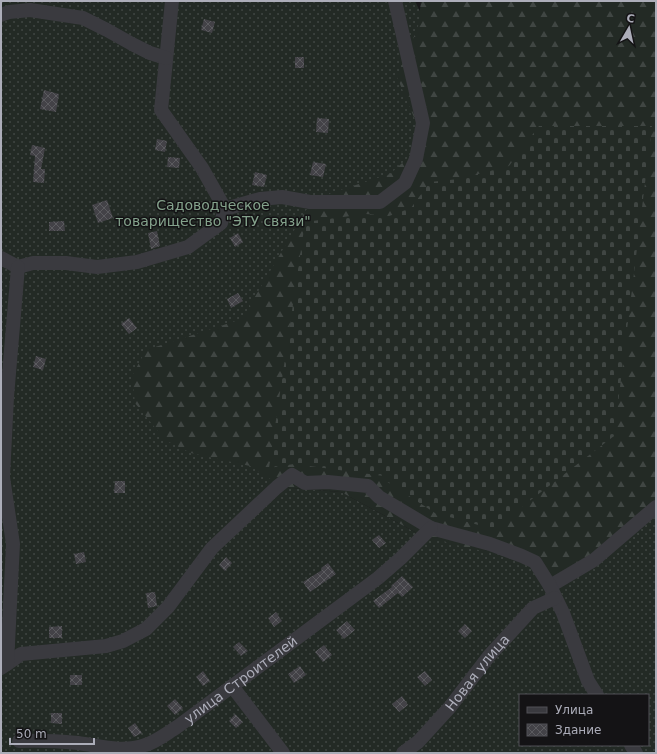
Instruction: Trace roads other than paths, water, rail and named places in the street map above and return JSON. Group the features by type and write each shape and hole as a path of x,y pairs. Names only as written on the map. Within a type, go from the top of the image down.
{"street":[{"path":"1,258 18,267 33,263 66,263 97,266 137,262 188,247 221,223 225,209 202,168 161,110 172,1"},
{"path":"225,209 260,199 282,197 310,202 380,202 405,183 416,159 423,123 395,1"},
{"path":"1,15 9,12 30,10 82,18 138,47 166,58"},
{"path":"4,666 13,544 3,477 7,396 18,267"},
{"path":"4,666 21,654 106,646 123,641 146,629 168,606 212,548 277,487 292,475 305,483 328,482 368,486 379,497 431,528 490,544 535,562 553,592 563,613 588,681 596,694"},
{"name":"Новая улица","path":"403,753 418,742 450,707 489,656 533,608 594,560 656,507"},
{"name":"улица Строителей","path":"19,741 44,740 78,743 119,750 145,746 177,727 378,578 401,558 431,528"},
{"path":"232,686 283,753"}],"park label":[{"name":"Садоводческое товарищество \"ЭТУ связи\"","path":"213,214"}]}
